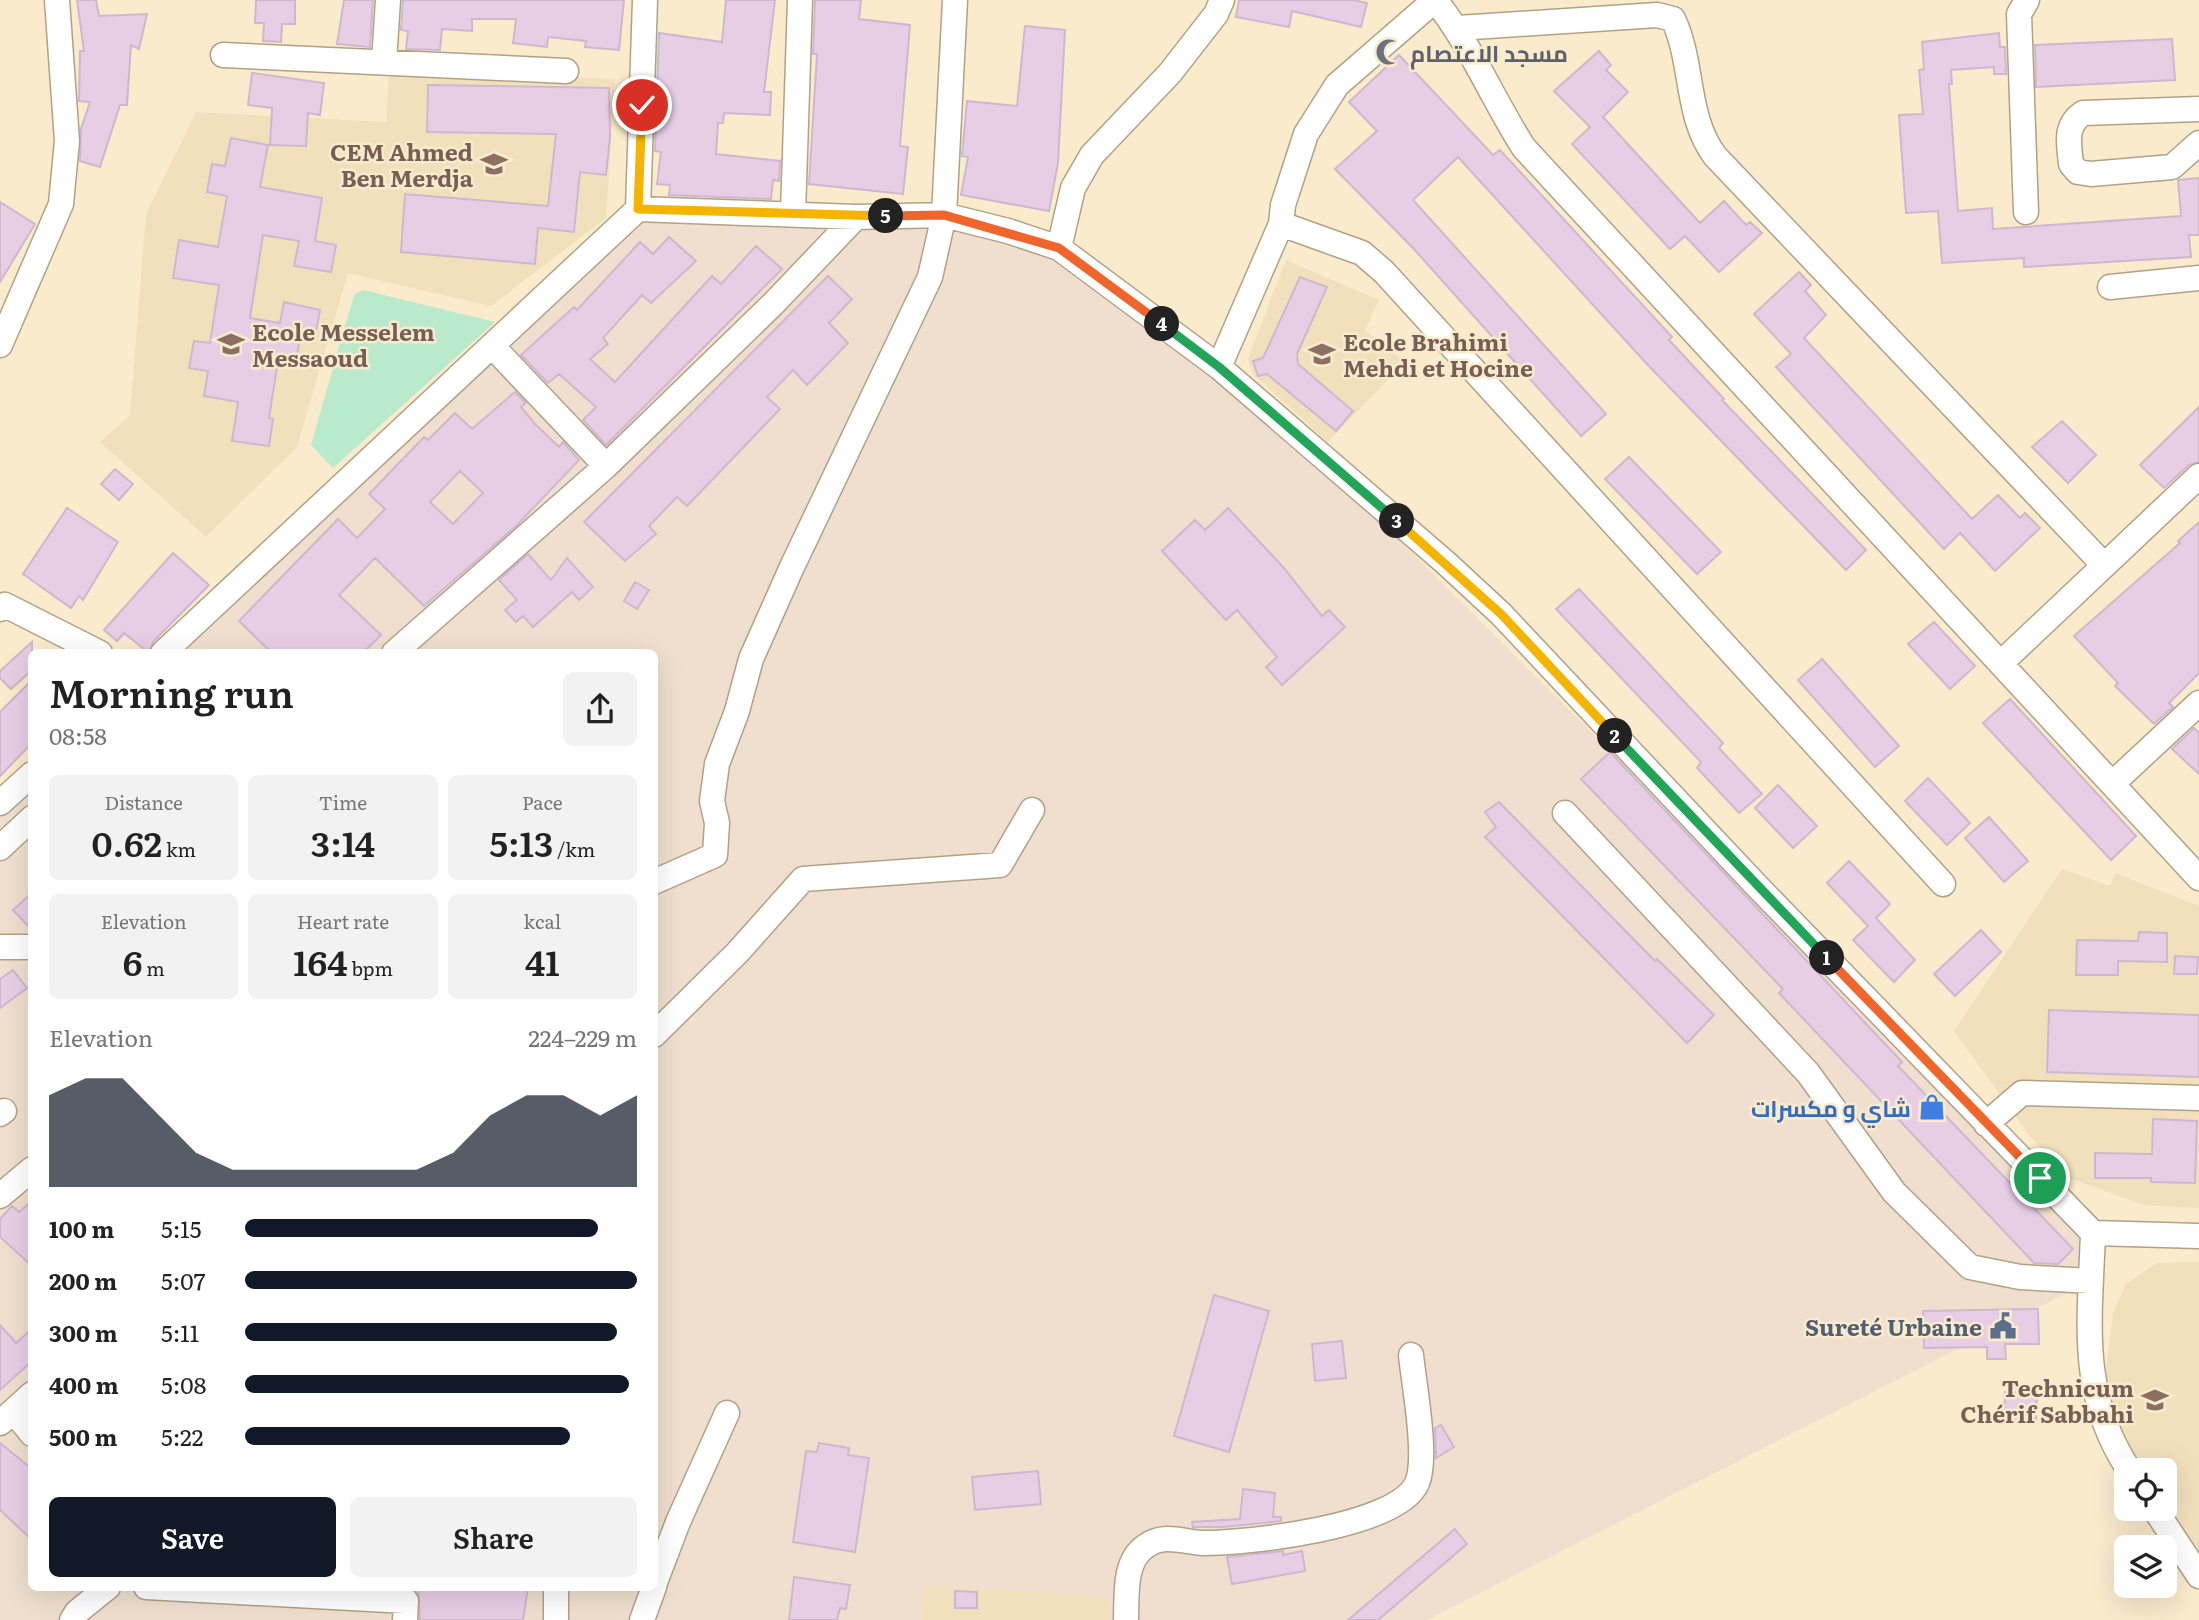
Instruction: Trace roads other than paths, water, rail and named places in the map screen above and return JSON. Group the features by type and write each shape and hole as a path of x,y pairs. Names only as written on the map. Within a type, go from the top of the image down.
{"street":[{"path":"0,345 61,204 67,141 57,0"},
{"path":"384,62 388,0"},
{"path":"187,642 638,209 645,0"},
{"path":"793,214 800,0"},
{"path":"658,880 715,855 717,823 712,801 717,764 737,711 751,659 930,277 944,215 955,0"},
{"path":"1059,248 1073,188 1092,155 1170,73 1216,14 1222,0"},
{"path":"1219,367 1281,224 1306,134 1337,85 1435,0 1458,29 1498,108 1524,148 2199,878"},
{"path":"2026,212 2018,14 2027,0"},
{"path":"1458,29 1546,11 1657,15 1672,19 1679,33 1696,119 1703,140 2103,564"},
{"path":"223,55 566,71"},
{"path":"2199,109 2083,113 2074,119 2068,133 2071,164 2078,172 2091,174 2172,167 2199,143"},
{"path":"638,209 856,217 944,215 1059,248 1219,367 1501,614 2093,1233 2199,1236"},
{"path":"399,649 606,466 774,303 856,217"},
{"path":"1281,224 1362,253 1384,272 1943,884"},
{"path":"2110,287 2199,278"},
{"path":"493,347 606,466"},
{"path":"2001,663 2199,476"},
{"path":"2,604 92,649"},
{"path":"2113,783 2199,703"},
{"path":"0,803 28,778"},
{"path":"658,1031 738,952 803,879 1000,864 1032,810"},
{"path":"1566,813 1808,1073 1894,1192 1970,1267 2020,1277 2091,1281"},
{"path":"0,848 28,822"},
{"path":"0,947 28,947"},
{"path":"1986,1124 2022,1093 2199,1098"},
{"path":"0,1196 28,1173"},
{"path":"2093,1233 2089,1357 2105,1424 2123,1458"},
{"path":"1126,1620 1129,1569 1144,1546 1166,1538 1202,1543 1322,1530 1376,1515 1403,1501 1417,1483 1422,1462 1411,1355"},
{"path":"28,1398 6,1417 28,1431"},
{"path":"658,1575 678,1522 727,1413"},
{"path":"2163,1521 2199,1576"},
{"path":"72,1620 77,1612 103,1591"},
{"path":"211,1591 406,1603"},
{"path":"556,1591 556,1620"},
{"path":"642,1620 652,1591"}],"place":[{"name":"مسجد الاعتصام","path":"1389,52"},
{"name":"CEM Ahmed Ben Merdja","path":"494,164"},
{"name":"Ecole Messelem Messaoud","path":"231,344"},
{"name":"Ecole Brahimi Mehdi et Hocine","path":"1322,354"},
{"name":"شاي و مكسرات","path":"1932,1107"},
{"name":"Sureté Urbaine","path":"2003,1326"},
{"name":"Technicum Chérif Sabbahi","path":"2155,1400"}]}
